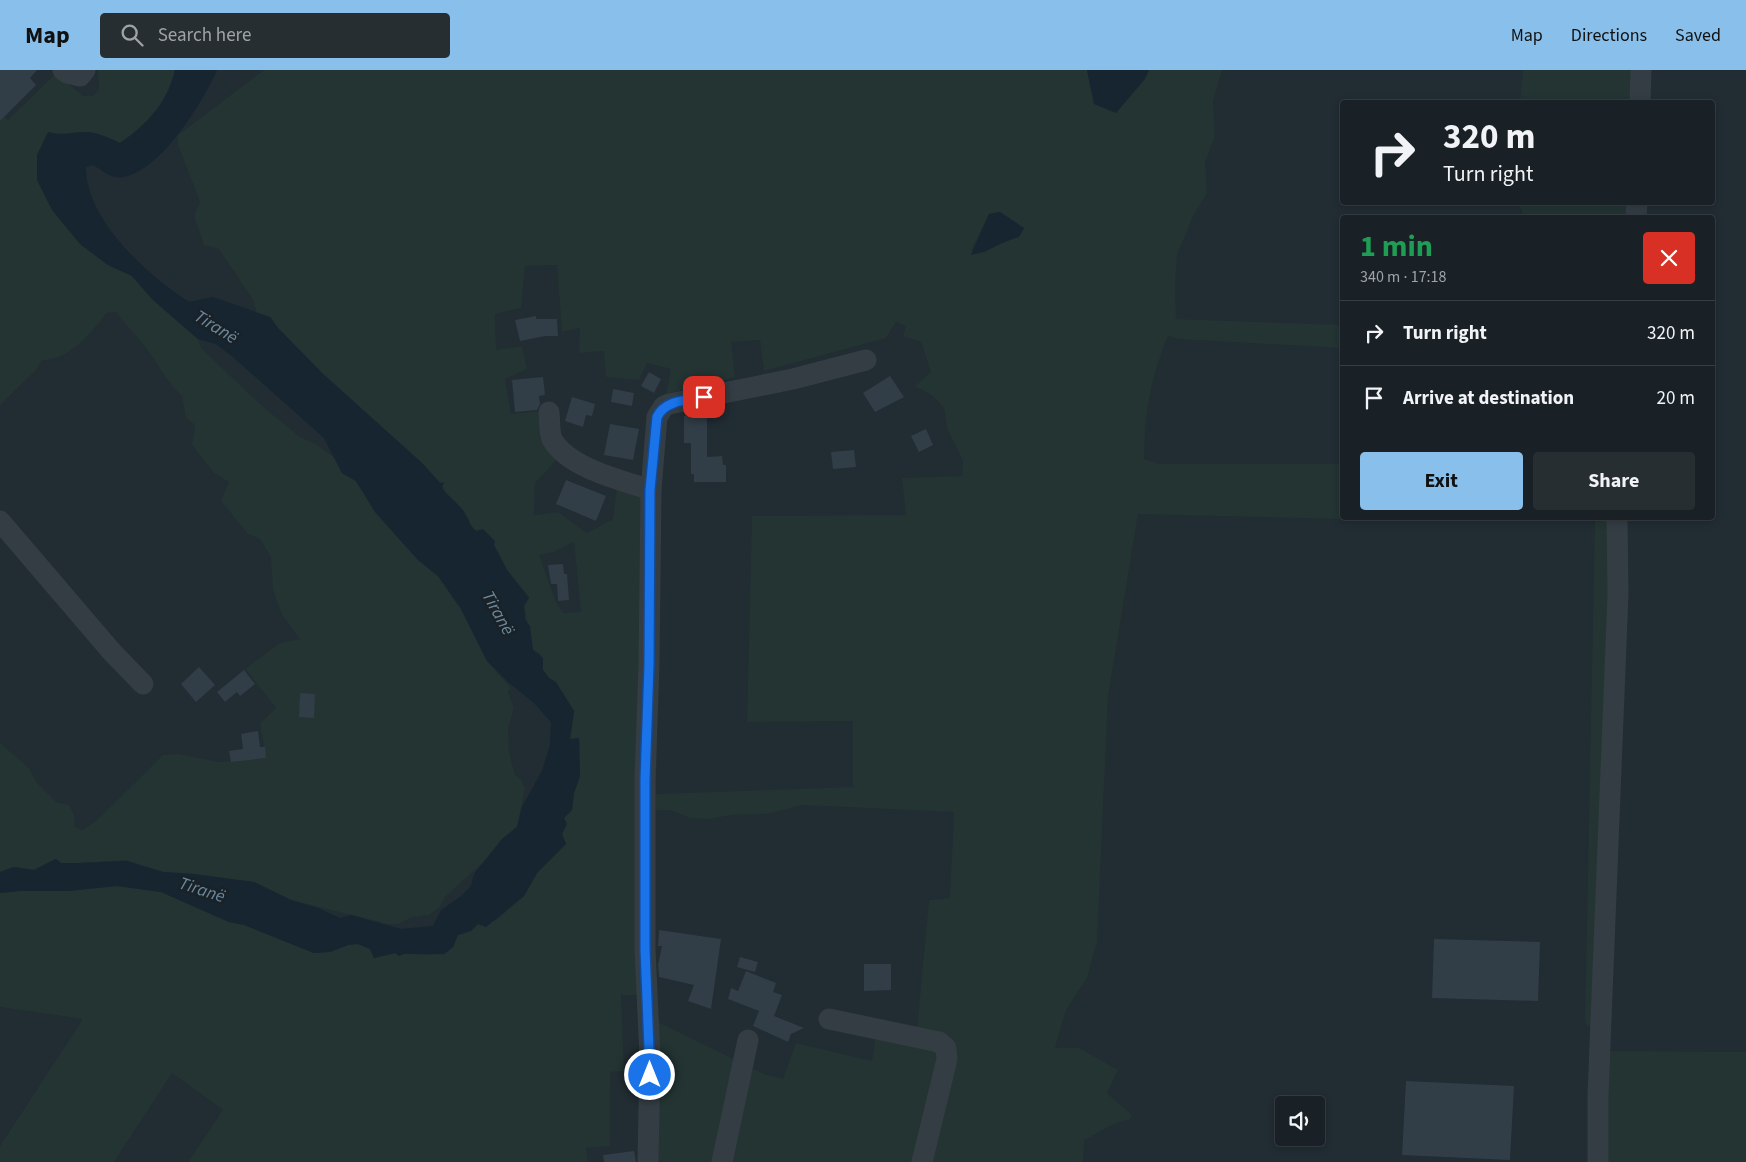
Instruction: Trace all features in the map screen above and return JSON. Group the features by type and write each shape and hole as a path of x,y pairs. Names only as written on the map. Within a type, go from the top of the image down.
{"street":[{"path":"63,70 80,76 85,70"},
{"path":"1640,100 1641,70"},
{"path":"648,1162 650,1057 645,949 645,810 649,665 650,490 657,417 664,406 866,360"},
{"path":"549,412 552,438 568,456 595,472 650,490"},
{"path":"1598,1162 1598,1095 1618,594 1617,520"},
{"path":"0,521 112,652 143,684"},
{"path":"829,1019 939,1042 946,1048 947,1059 922,1162"},
{"path":"722,1162 748,1040"}],"shaded area":[{"path":"98,70 175,70 172,82 155,112 120,143 93,134 64,136 80,244 108,265 132,276 153,300 198,339 201,348 261,405 300,437 316,444 335,458 342,473 356,481 375,512 418,560 438,576 461,609 487,661 511,688 508,692 514,708 508,729 509,752 515,775 521,779 525,788 517,827 502,839 489,857 446,896 439,908 429,915 412,917 399,924 388,924 291,900 254,882 163,872 126,860 61,863 55,859 34,870 14,867 0,872 0,743 29,768 36,782 56,802 69,805 74,815 75,827 82,830 96,821 163,755 178,754 219,762 266,758 260,723 276,708 245,669 280,643 300,639 282,615 273,590 271,557 260,539 248,534 221,501 229,482 214,473 192,445 195,425 186,418 182,396 116,312 107,313 87,337 71,350 52,359 42,360 36,370 0,405 0,113 8,120 56,73 83,96 93,96 99,89"},
{"path":"264,70 1087,70 1091,90 1130,96 1149,70 1222,70 1213,101 1215,136 1205,163 1207,193 1193,216 1177,255 1175,286 1176,319 1340,325 1340,348 1179,339 1168,336 1157,367 1150,396 1144,459 1160,464 1340,464 1340,519 1138,514 1108,697 1097,941 1087,978 1066,1010 1055,1048 1079,1048 1118,1070 1107,1093 1132,1115 1129,1120 1124,1120 1084,1140 1083,1162 655,1162 654,1020 764,1074 783,1079 796,1043 872,1061 878,1020 917,1029 929,900 950,898 954,812 802,805 767,814 732,815 708,819 690,818 670,810 648,810 661,484 656,794 853,787 853,721 747,722 752,516 906,515 902,478 962,476 963,461 947,428 944,408 933,396 915,386 931,372 921,342 903,336 906,326 896,322 886,338 764,371 760,340 731,342 735,377 666,394 671,369 647,363 639,380 606,377 604,351 579,353 580,328 562,332 557,265 525,266 521,308 495,314 496,350 522,346 527,369 505,379 511,414 540,411 559,457 535,483 534,515 558,512 587,533 613,519 617,486 642,496 640,995 621,995 624,1071 610,1072 610,1146 586,1148 588,1162 188,1162 223,1110 172,1073 114,1162 0,1162 0,1146 83,1019 0,1007 0,893 68,891 117,886 161,892 229,922 244,925 314,953 330,952 348,945 358,944 370,949 374,958 395,953 444,954 453,947 458,935 471,931 478,924 496,920 524,896 537,873 566,844 562,834 566,824 564,818 572,810 574,793 580,776 579,738 570,740 574,711 543,670 540,653 533,650 524,606 529,597 507,570 494,545 470,526 468,518 461,508 446,493 440,483 423,464 322,373 278,328 270,317 257,313 253,300 219,249 204,245 194,216 200,202 178,145 178,135","holes":["1000,212 1024,228 1019,237 994,245 985,253 971,251 989,214","574,542 581,612 563,613 556,602 539,555 553,552"]},
{"path":"1523,70 1635,70 1634,100 1520,100"},
{"path":"1519,205 1631,205 1630,215 1523,215"},
{"path":"1595,520 1611,520 1591,1027 1585,1023"},
{"path":"1606,1051 1746,1052 1746,1162 1605,1162"}],"water":[{"name":"Tiranë","path":"175,70 217,70 191,116 166,148 152,162 138,171 120,178 112,176 93,165 86,167 88,187 107,226 138,262 189,302 213,297 270,317 278,328 322,373 423,464 440,483 444,482 442,488 462,509 474,529 476,531 483,529 495,541 494,545 507,570 529,598 524,606 525,620 530,626 533,650 543,658 543,670 549,678 556,682 574,711 570,739 579,738 580,776 574,793 572,810 564,818 567,824 562,834 566,844 537,873 524,896 486,927 478,924 471,931 458,935 453,947 444,954 404,954 399,956 395,953 374,958 370,949 358,944 348,945 330,952 314,953 244,925 229,922 161,892 117,886 68,891 0,893 0,872 14,867 34,870 56,859 61,863 126,861 163,872 254,882 291,900 318,908 340,918 351,915 401,929 433,926 441,910 460,897 471,886 474,874 502,839 517,827 522,807 542,771 550,745 551,722 534,703 508,682 487,661 461,609 438,576 418,560 375,512 356,481 342,473 324,438 232,356 216,344 198,339 153,300 132,276 108,265 80,244 52,210 37,180 37,155 48,132 63,134 90,132 120,143 139,129 155,112 172,82"},
{"path":"1087,70 1149,70 1145,79 1116,113 1094,104"},
{"path":"1000,212 1024,228 1019,237 971,255 989,214"}],"building":[{"path":"0,70 37,70 30,78 36,85 0,121"},
{"path":"536,316 536,319 557,319 558,336 545,336 520,341 515,320"},
{"path":"649,372 661,379 654,393 641,386"},
{"path":"890,376 904,397 875,412 863,393"},
{"path":"543,377 545,395 539,396 540,404 537,410 515,412 512,380"},
{"path":"613,389 634,393 632,406 611,402"},
{"path":"572,397 595,404 592,416 586,415 583,427 565,421"},
{"path":"684,416 707,416 707,457 722,456 723,465 726,465 726,482 694,482 694,474 691,474 691,443 684,443"},
{"path":"610,424 639,429 633,460 604,455"},
{"path":"926,429 933,445 919,452 911,436"},
{"path":"854,450 856,467 833,469 831,452"},
{"path":"566,480 606,496 596,521 556,504"},
{"path":"563,564 564,574 567,574 569,600 558,601 557,584 551,584 548,565"},
{"path":"199,667 215,685 196,702 181,684"},
{"path":"244,670 255,684 240,696 237,692 225,702 217,692"},
{"path":"300,693 315,694 314,718 299,717"},
{"path":"258,731 260,747 265,747 266,758 231,762 229,751 243,749 241,734"},
{"path":"659,930 721,939 711,1009 688,1001 694,985 659,977 658,965 662,946 658,946"},
{"path":"1434,939 1540,942 1538,1001 1432,998"},
{"path":"740,957 758,962 755,972 737,967"},
{"path":"864,964 891,964 891,990 864,991"},
{"path":"746,971 776,983 773,992 782,995 774,1016 804,1028 791,1034 788,1042 753,1026 759,1011 728,999 731,988 738,991"},
{"path":"1406,1081 1514,1086 1510,1160 1402,1155"},
{"path":"634,1151 636,1162 604,1162 603,1155"}],"route":[{"path":"650,1075 645,949 645,780 649,665 650,490 657,417 660,410 669,404 704,397"}]}
